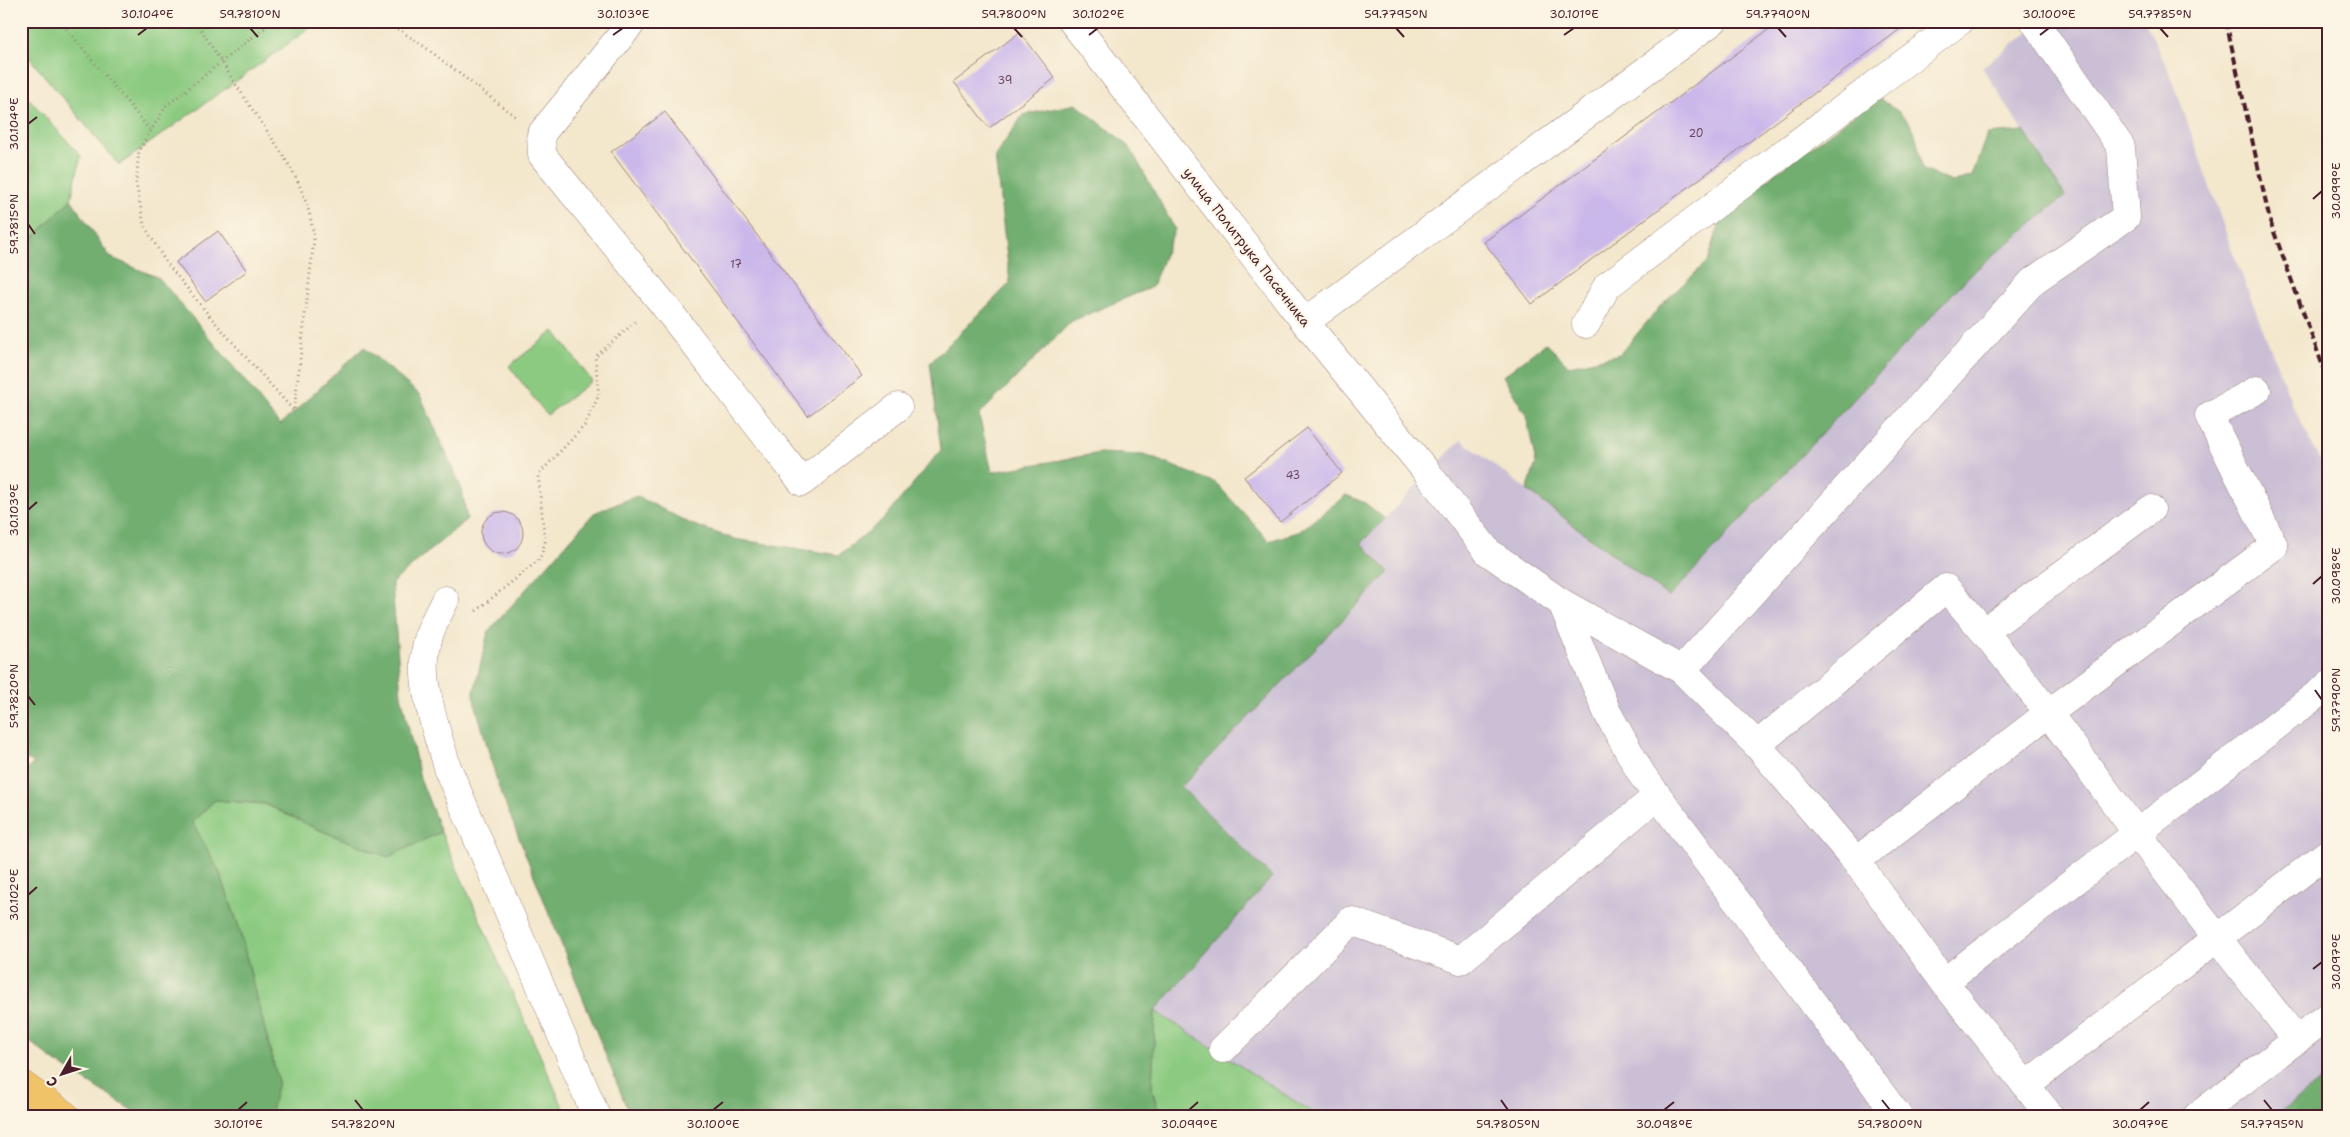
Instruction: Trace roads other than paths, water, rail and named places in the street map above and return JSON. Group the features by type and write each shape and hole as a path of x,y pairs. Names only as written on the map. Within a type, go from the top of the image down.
{"main road":[{"path":"21,1084 66,1116"}],"street":[{"path":"633,21 541,134 542,155 660,300 802,482 898,407"},
{"name":"улица Политрука Пасечника","path":"1072,21 1305,322 1426,471 1488,552 1562,603 1682,670 1757,746 1856,862 1944,982 2050,1116"},
{"path":"1305,322 1713,21"},
{"path":"1586,324 1607,286 1960,21"},
{"path":"1682,670 2033,281 2126,216 2121,147 2034,21"},
{"path":"1856,862 2050,712 2274,546 2209,416 2257,390"},
{"path":"1985,631 2151,509"},
{"path":"1757,746 1946,588 1985,631 2050,712 2137,833 2296,1040"},
{"path":"445,600 428,639 424,664 431,711 447,767 596,1116"},
{"path":"1562,603 1607,712 1642,775 1898,1116"},
{"path":"1944,982 2329,685"},
{"path":"1223,1049 1351,921 1461,960 1657,796"},
{"path":"2026,1085 2329,852"},
{"path":"2197,1116 2329,1015"}],"railway":[{"path":"2226,21 2270,221 2329,383"}]}
